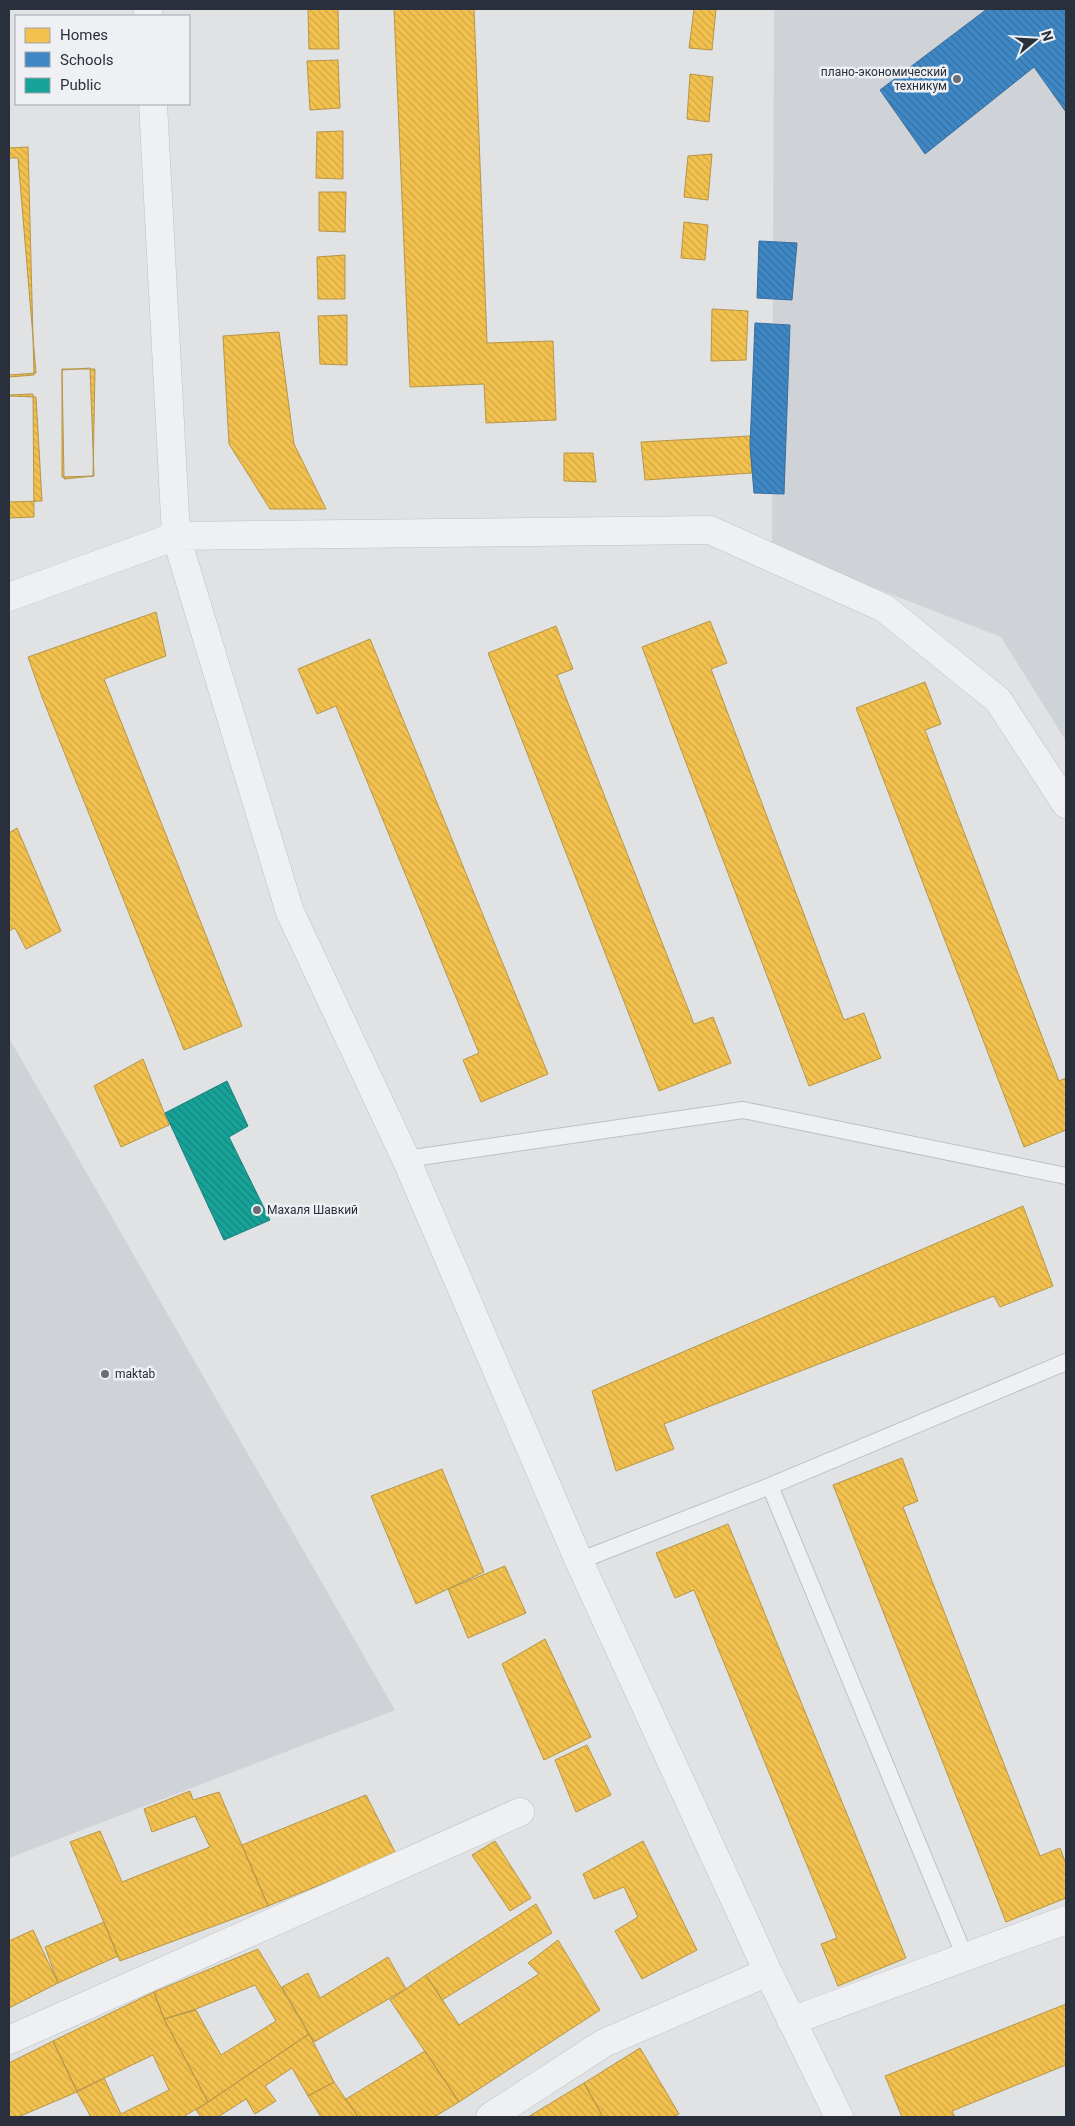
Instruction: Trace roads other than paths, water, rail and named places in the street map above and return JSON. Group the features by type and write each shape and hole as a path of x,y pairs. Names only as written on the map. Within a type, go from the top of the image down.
{"street":[{"path":"153,105 176,536 290,912 406,1159 579,1561 768,1972 839,2117"},
{"path":"9,597 176,536 710,530 884,608 998,700 1066,804"},
{"path":"9,2040 520,1812"},
{"path":"792,2021 1066,1920"},
{"path":"490,2117 604,2044 768,1972"}],"lane":[{"path":"406,1159 742,1110 1066,1176"},
{"path":"579,1561 770,1486 1066,1362"},
{"path":"770,1486 965,1957"}],"place":[{"name":"плано-экономический техникум","path":"957,79"},
{"name":"Махаля Шавкий","path":"257,1210"},
{"name":"maktab","path":"105,1374"}]}
